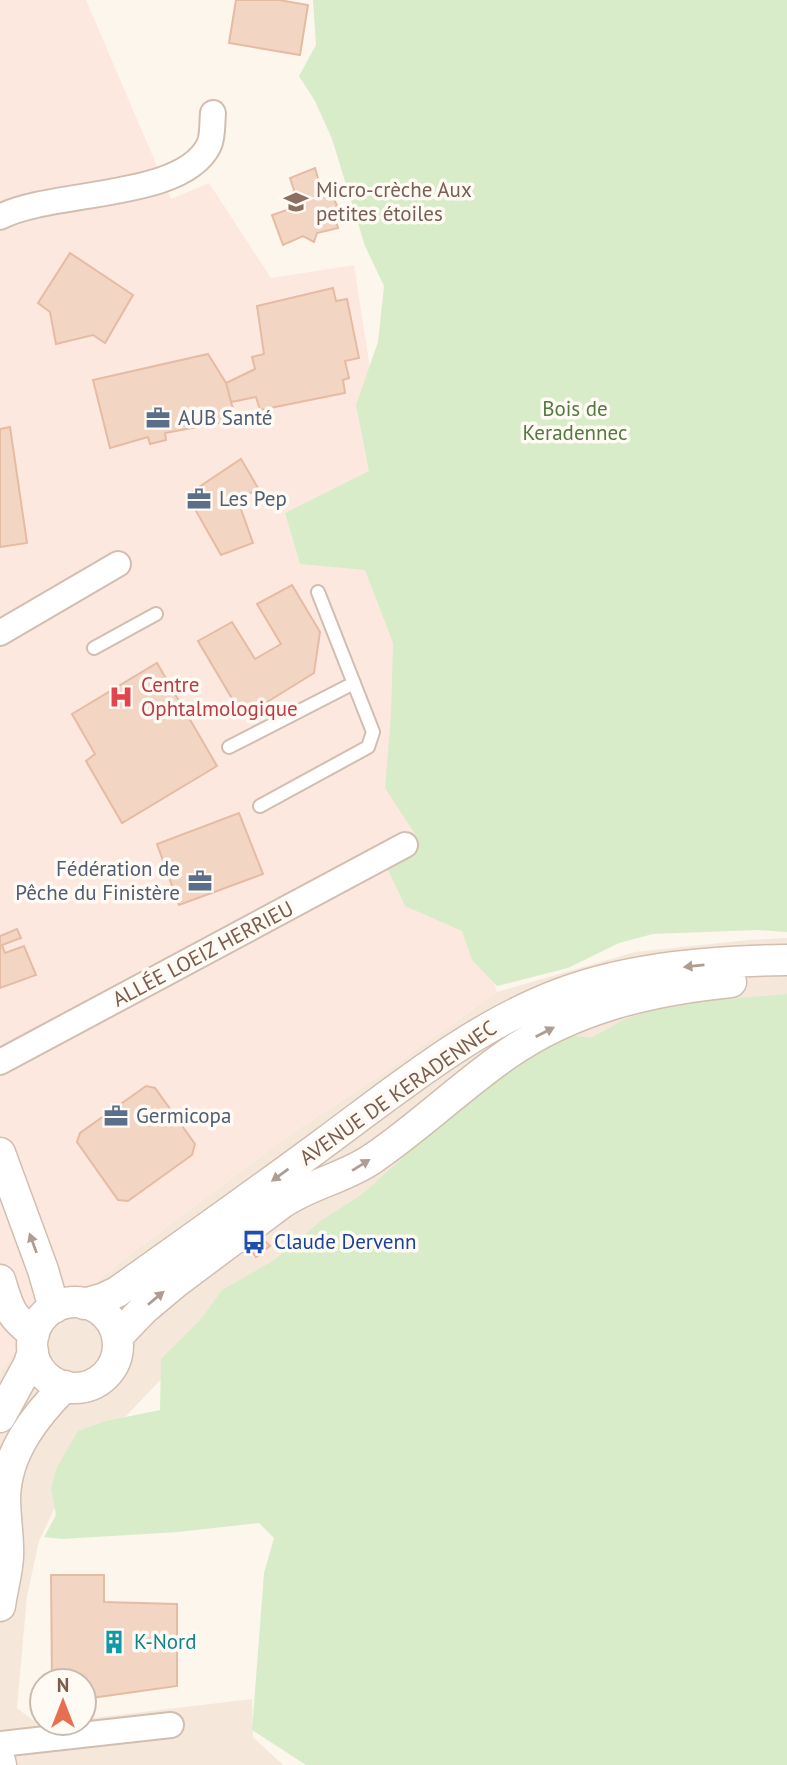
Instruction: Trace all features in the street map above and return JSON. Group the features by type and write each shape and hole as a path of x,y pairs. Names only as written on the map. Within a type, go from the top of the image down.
{"street":[{"path":"0,217 31,207 163,180 195,165 210,144 213,113"},
{"path":"0,633 118,564"},
{"name":"ALLÉE LOEIZ HERRIEU","path":"0,1062 405,845"},
{"name":"AVENUE DE KERADENNEC","path":"84,1304 117,1292 397,1089 502,1020 532,1005 589,985 649,971 714,963 787,960"},
{"name":"AVENUE DE KERADENNEC","path":"117,1337 175,1283 274,1209 296,1194 350,1172 369,1161 489,1067 533,1038 568,1020 629,998 705,985 787,978"},
{"path":"0,1153 43,1270 54,1308"},
{"path":"0,1280 10,1311 34,1342 42,1372 50,1380 74,1388 88,1386 100,1380 117,1358 117,1337 108,1317 97,1308 73,1302 54,1308 38,1324 34,1342 29,1364 0,1417"},
{"path":"0,1606 8,1556 5,1494 13,1459 38,1414 65,1385"},
{"path":"0,1744 171,1725"}],"lane":[{"path":"260,806 368,747 373,732 318,592"},
{"path":"94,648 156,614"},
{"path":"229,747 355,683"}],"shaded area":[{"path":"0,0 86,0 171,199 209,183 271,278 354,265 374,394 403,687 497,992 379,1076 293,1132 120,1262 16,1350 0,1373"},
{"path":"787,938 787,1000 168,1372 74,1467 39,1541 27,1596 17,1708 28,1716 28,1737 98,1737 98,1717 252,1699 253,1737 283,1765 0,1765 0,1373 16,1350 120,1262 293,1132 379,1076 497,992 635,952"}],"green space":[{"name":"Bois de Keradennec","path":"313,0 787,0 787,932 757,930 653,934 619,943 568,968 497,986 472,960 462,931 405,906 388,870 415,834 385,788 393,643 365,570 300,564 285,513 369,471 356,405 378,342 384,286 365,246 332,139 315,101 299,76 316,45"},
{"path":"787,994 787,1765 306,1765 252,1730 264,1573 274,1538 259,1523 178,1532 62,1539 44,1537 56,1515 51,1489 56,1469 78,1431 106,1421 160,1410 161,1359 202,1318 222,1290 273,1261 322,1220 361,1195 498,1078 569,1035 591,1038 625,1019 655,1010 713,1000"}],"building":[{"path":"236,0 279,0 308,5 300,55 229,43"},
{"path":"315,168 319,182 326,186 337,205 333,211 338,228 317,233 314,242 303,236 283,245 272,215 287,210 294,190 290,178"},
{"path":"70,253 133,295 105,343 93,335 56,344 50,312 38,303"},
{"path":"333,288 336,301 347,299 359,358 345,361 349,378 343,380 345,393 260,410 256,397 231,402 226,383 255,369 252,357 264,354 257,306"},
{"path":"208,354 226,383 236,420 165,433 166,440 150,444 148,437 110,448 93,380"},
{"path":"10,427 27,543 0,547 0,429"},
{"path":"241,459 258,488 238,501 253,543 221,555 187,495"},
{"path":"292,585 320,632 314,673 243,717 198,641 232,622 255,659 281,644 257,604"},
{"path":"157,663 217,766 122,823 86,761 95,754 72,714"},
{"path":"239,813 263,874 179,905 157,844"},
{"path":"17,929 21,938 2,945 5,953 24,946 36,975 0,988 0,936"},
{"path":"146,1086 155,1088 195,1144 192,1155 128,1201 118,1200 77,1142 80,1133"},
{"path":"265,1241 270,1246 256,1257 252,1252"},
{"name":"K-Nord","path":"51,1575 104,1575 104,1602 177,1604 177,1686 98,1697 98,1667 52,1667"}],"place":[{"name":"Micro-crèche Aux petites étoiles","path":"296,202"},
{"name":"AUB Santé","path":"158,418"},
{"name":"Les Pep","path":"199,499"},
{"name":"Centre Ophtalmologique","path":"121,697"},
{"name":"Fédération de Pêche du Finistère","path":"200,881"},
{"name":"Germicopa","path":"116,1116"},
{"name":"Claude Dervenn","path":"254,1242"},
{"name":"K-Nord","path":"114,1642"}]}
